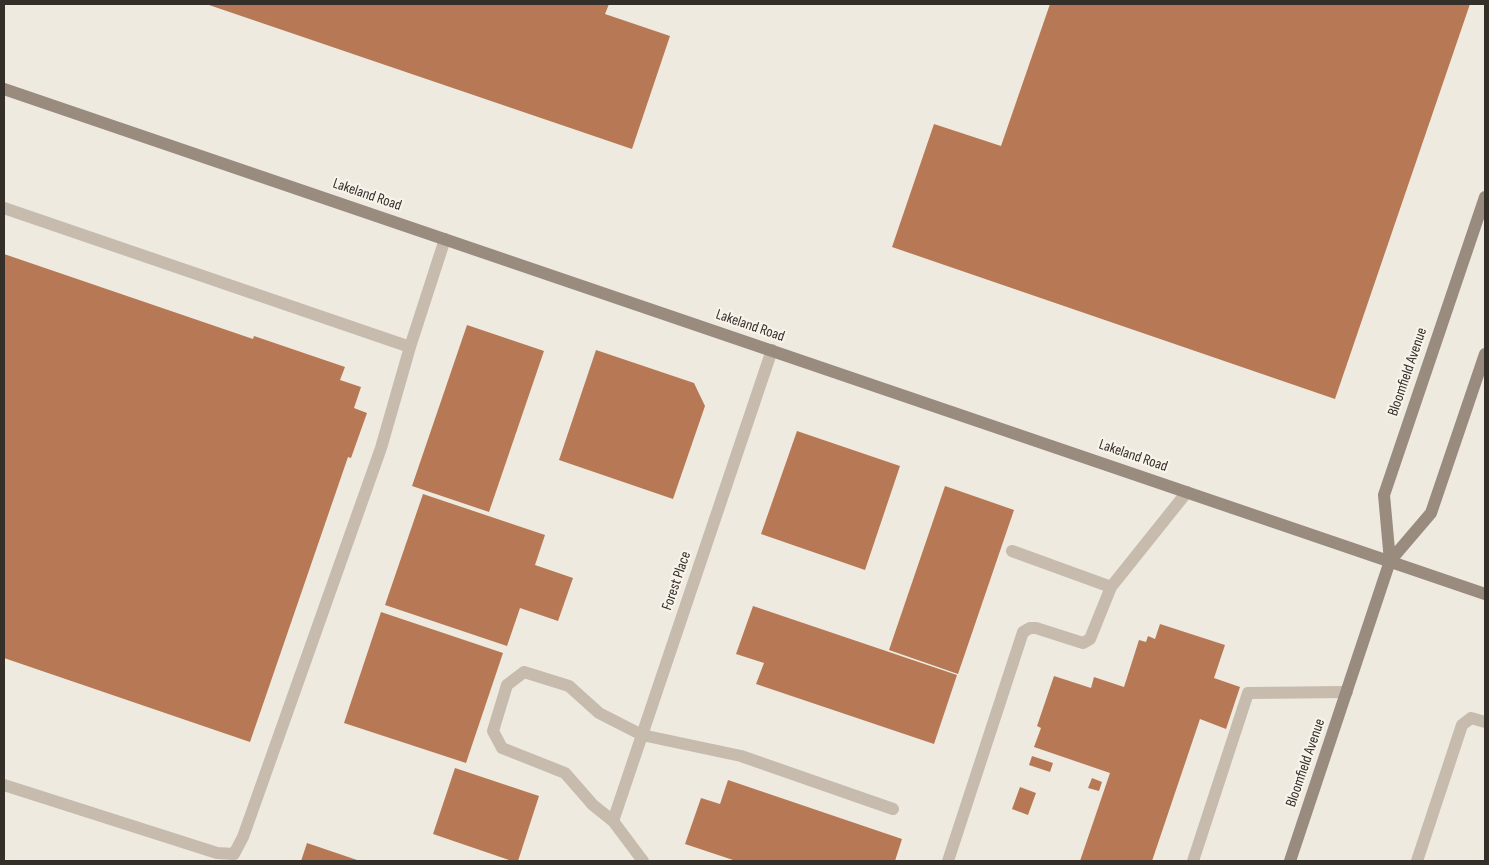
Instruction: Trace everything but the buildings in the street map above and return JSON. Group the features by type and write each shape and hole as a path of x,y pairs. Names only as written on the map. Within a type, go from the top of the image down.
{"street":[{"name":"Lakeland Road","path":"4,88 1485,594"},
{"name":"Bloomfield Avenue","path":"1390,561 1384,495 1485,197"},
{"path":"4,208 410,347"},
{"path":"4,785 217,853 234,854 246,828 381,448 410,347 445,239"},
{"name":"Forest Place","path":"613,822 772,350"},
{"name":"Bloomfield Avenue","path":"1290,861 1390,561 1430,513 1485,354"},
{"path":"948,861 1023,632 1036,628 1083,643 1094,633 1111,587 1188,492"},
{"path":"1012,551 1111,587"},
{"path":"643,861 613,822 593,805 564,773 502,748 493,731 507,685 524,672 569,686 599,713 642,735 741,756 893,809"},
{"path":"1194,861 1248,693 1347,692"},
{"path":"1417,861 1462,725 1471,718 1485,722"}]}
